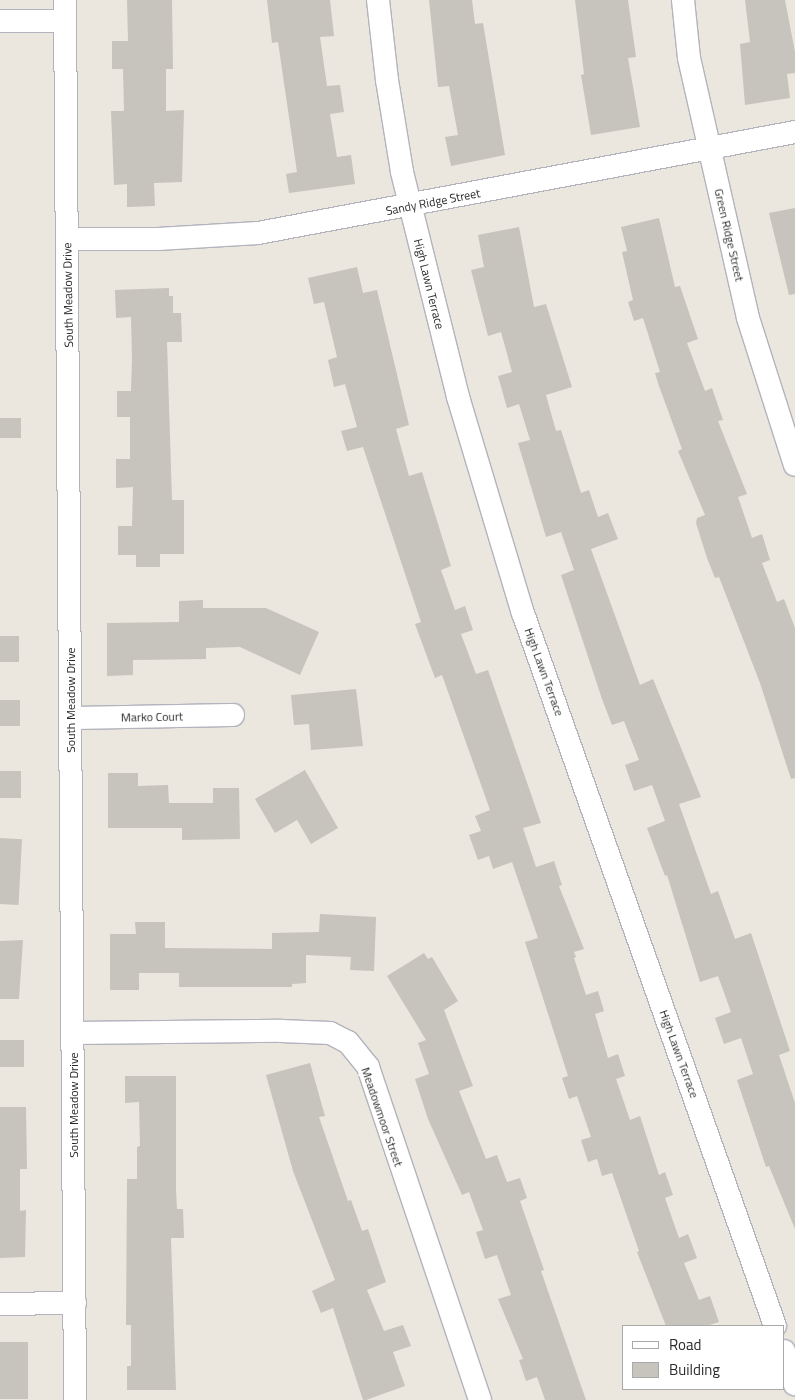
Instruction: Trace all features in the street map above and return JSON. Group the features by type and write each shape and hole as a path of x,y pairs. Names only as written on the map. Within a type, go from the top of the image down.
{"street":[{"name":"High Lawn Terrace","path":"378,0 387,80 410,207 458,397 523,613 775,1325"},
{"name":"Green Ridge Street","path":"683,0 689,58 748,318 795,465"},
{"path":"0,22 65,10"},
{"name":"South Meadow Drive","path":"65,10 72,718 75,1400"},
{"name":"Sandy Ridge Street","path":"67,238 158,239 258,233 410,207 795,132"},
{"name":"Marko Court","path":"72,718 233,715"},
{"name":"Meadowmoor Street","path":"74,1033 281,1031 330,1033 348,1042 368,1067 480,1400"},
{"path":"0,1304 74,1303"},
{"path":"785,1354 795,1384"}],"building":[{"path":"127,0 172,0 173,69 166,69 166,111 184,110 182,182 154,183 155,206 127,207 127,184 114,185 111,111 124,111 123,69 112,69 112,41 128,41"},
{"path":"267,0 330,0 334,36 320,37 327,86 340,85 344,112 330,114 337,157 351,155 355,184 289,193 286,174 297,172 278,42 272,43"},
{"path":"429,0 472,0 475,24 483,23 505,155 451,166 445,137 458,135 449,86 438,87"},
{"path":"575,0 628,0 636,57 628,58 640,127 591,135 581,75 584,74"},
{"path":"745,0 785,0 795,52 795,73 787,74 790,98 745,105 740,44 750,42"},
{"path":"795,208 795,294 789,295 769,213"},
{"path":"659,218 675,287 680,286 698,339 687,343 705,391 712,388 723,420 718,421 747,494 738,497 752,538 762,534 770,560 762,563 777,602 784,599 795,628 795,778 791,779 760,683 719,577 715,578 707,558 696,523 697,518 705,515 678,451 682,449 655,373 660,372 643,318 634,321 628,302 633,300 622,252 627,251 621,227"},
{"path":"519,227 534,307 546,304 572,387 546,395 556,431 561,430 581,493 589,490 598,517 608,513 618,539 591,549 640,685 653,679 701,797 679,804 711,894 718,891 735,939 751,933 790,1051 779,1055 795,1103 795,1229 769,1166 766,1167 737,1080 753,1074 741,1038 724,1044 715,1018 731,1012 718,976 700,982 667,875 665,876 647,828 665,821 652,785 634,791 625,765 639,760 624,721 612,725 602,699 561,575 574,570 561,532 546,537 518,443 530,440 519,404 507,408 498,376 512,372 501,332 488,336 471,270 484,267 478,235"},
{"path":"357,267 363,293 377,290 409,425 396,429 409,476 422,472 451,566 441,570 455,610 465,606 473,630 461,634 476,674 488,670 541,823 523,828 536,867 554,861 562,885 559,886 584,949 574,952 576,957 574,958 586,995 598,991 604,1011 595,1014 608,1058 618,1054 625,1076 616,1079 630,1120 640,1116 659,1175 665,1172 673,1195 665,1198 679,1238 688,1234 697,1258 684,1263 699,1300 710,1296 719,1322 709,1325 666,1325 637,1252 639,1251 612,1173 602,1176 597,1159 588,1162 581,1140 591,1137 577,1096 569,1099 562,1078 568,1076 525,942 538,938 512,862 493,869 489,856 478,860 469,835 481,831 475,816 490,810 442,675 435,678 415,624 421,622 363,447 347,451 341,431 357,427 345,384 334,387 328,360 337,357 324,302 314,304 308,278"},
{"path":"169,288 169,296 173,296 173,313 181,313 182,342 167,342 172,500 184,500 184,554 160,554 160,567 136,567 136,555 118,555 118,526 132,526 133,487 116,488 116,459 130,459 130,417 117,417 117,391 131,391 132,359 131,317 116,318 115,290"},
{"path":"0,418 21,418 21,438 0,438"},
{"path":"203,600 203,608 266,608 319,632 300,675 240,647 206,648 206,659 133,660 133,675 107,676 107,623 179,622 179,601"},
{"path":"0,636 19,636 19,662 0,662"},
{"path":"356,689 363,746 311,750 309,724 294,725 291,695"},
{"path":"0,700 20,700 20,726 0,726"},
{"path":"305,770 338,828 311,844 297,820 275,833 255,799"},
{"path":"0,771 21,771 21,798 0,798"},
{"path":"108,773 138,773 138,786 168,785 169,803 213,803 213,788 239,788 240,839 182,840 182,828 108,828"},
{"path":"0,838 22,839 19,905 0,904"},
{"path":"320,914 376,917 374,971 350,970 351,957 306,955 306,983 292,984 292,987 179,987 179,973 139,973 139,990 110,990 110,934 136,934 135,922 165,922 165,948 272,949 272,933 319,932"},
{"path":"23,940 19,999 0,999 0,941"},
{"path":"424,953 428,959 432,957 458,1001 444,1010 473,1086 459,1091 486,1159 497,1155 507,1182 520,1178 527,1198 520,1201 544,1270 541,1271 586,1400 545,1400 537,1377 526,1381 519,1360 523,1359 498,1299 511,1295 497,1255 485,1259 476,1232 483,1230 469,1192 462,1195 428,1119 415,1079 429,1074 418,1043 426,1040 387,976"},
{"path":"0,1040 24,1040 24,1067 0,1067"},
{"path":"310,1063 325,1116 319,1117 348,1201 351,1200 362,1231 368,1229 386,1282 367,1290 384,1331 403,1325 411,1346 393,1352 405,1386 366,1400 363,1400 333,1308 321,1313 312,1291 335,1280 293,1171 266,1075"},
{"path":"125,1076 176,1076 176,1189 177,1209 183,1209 184,1238 171,1238 176,1390 127,1390 127,1366 131,1366 131,1325 126,1325 127,1179 137,1179 137,1147 140,1146 139,1102 125,1103"},
{"path":"0,1107 26,1107 27,1169 20,1169 20,1211 26,1210 25,1257 0,1258"},
{"path":"0,1342 28,1342 28,1399 0,1399"}]}
